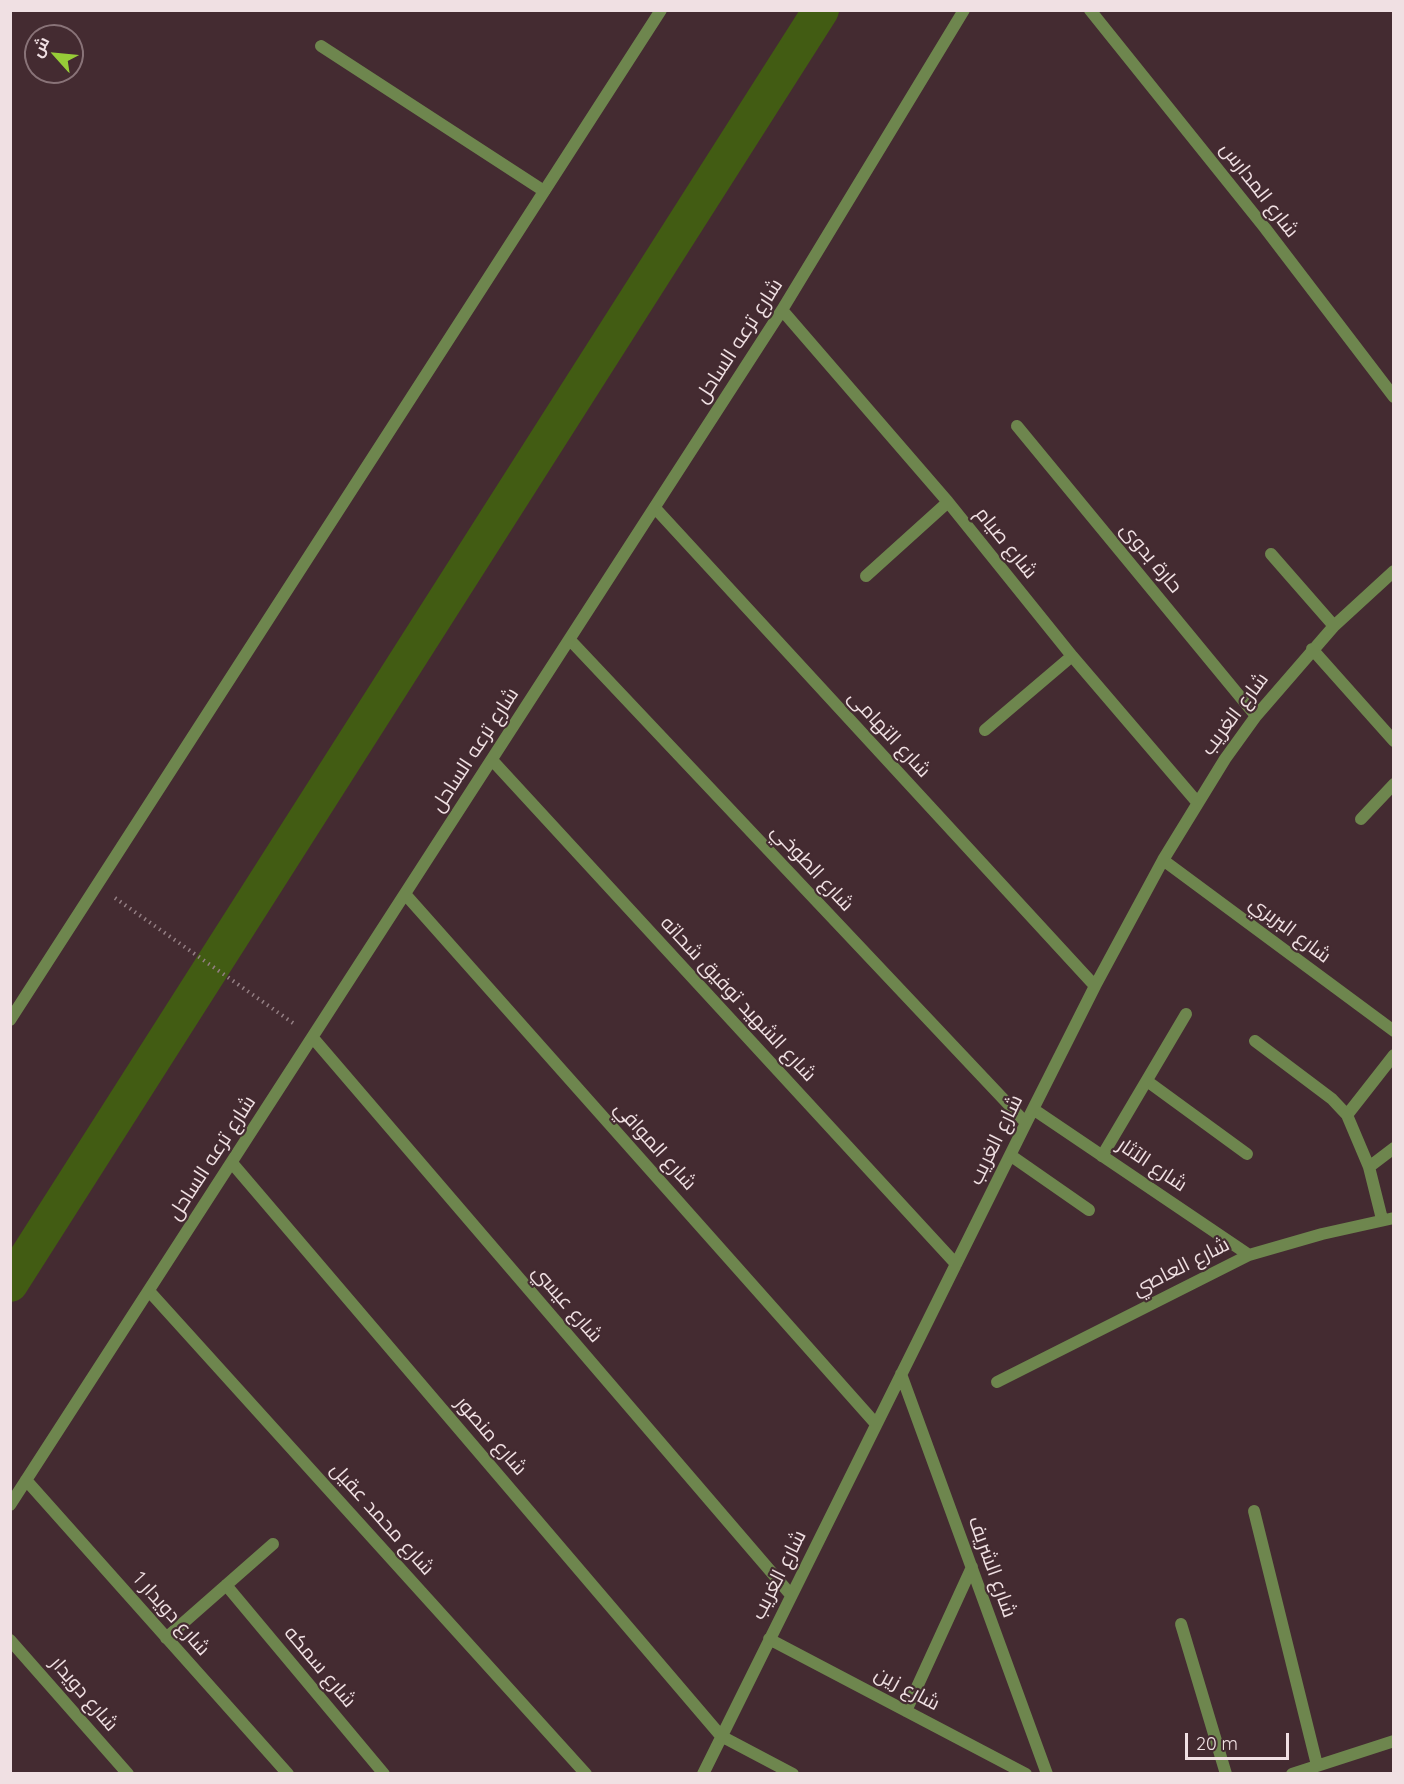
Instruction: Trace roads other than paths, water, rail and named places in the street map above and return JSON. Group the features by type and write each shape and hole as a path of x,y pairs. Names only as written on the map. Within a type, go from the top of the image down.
{"street":[{"path":"10,1020 661,10"},
{"name":"شارع ترعه الساحل","path":"10,1505 782,310 964,10"},
{"name":"شارع المدارس","path":"1090,10 1265,228 1394,397"},
{"path":"321,46 544,191"},
{"name":"شارع صيام","path":"782,310 948,502 1072,656 1197,802"},
{"name":"حارة بدوى","path":"1017,426 1256,716"},
{"path":"866,576 948,502"},
{"name":"شارع التهامى","path":"655,507 1095,986"},
{"path":"1270,554 1334,626"},
{"name":"شارع الغريب","path":"703,1773 1033,1109 1095,986 1163,860 1197,802 1256,716 1312,649 1394,570"},
{"name":"شارع الطوخي","path":"570,640 1026,1123"},
{"path":"1312,649 1394,741"},
{"path":"984,730 1072,656"},
{"name":"شارع الشهيد توفيق شحاته","path":"492,760 956,1264"},
{"path":"1361,819 1394,784"},
{"name":"شارع البربري","path":"1163,860 1394,1031"},
{"name":"شارع الموافي","path":"405,894 876,1424"},
{"path":"1102,1156 1186,1014"},
{"name":"شارع عيسي","path":"313,1038 791,1595"},
{"path":"1255,1041 1332,1099 1347,1115 1388,1218"},
{"path":"1347,1115 1394,1055"},
{"path":"1147,1081 1247,1154"},
{"name":"شارع الآثار","path":"1033,1109 1249,1255"},
{"path":"1369,1167 1394,1148"},
{"path":"1010,1155 1089,1210"},
{"name":"شارع منصور","path":"232,1163 721,1736"},
{"name":"شارع العاصي","path":"997,1382 1249,1255 1388,1218"},
{"name":"شارع محمد عقيل","path":"149,1291 586,1773"},
{"name":"شارع الشريف","path":"901,1374 1047,1773"},
{"name":"شارع دويدار 1","path":"26,1480 288,1773"},
{"path":"1254,1510 1317,1766"},
{"path":"166,1638 273,1544"},
{"path":"906,1711 972,1567"},
{"name":"شارع سمكه","path":"226,1585 384,1773"},
{"path":"1181,1624 1226,1773"},
{"name":"شارع زين","path":"769,1639 1026,1773"},
{"name":"شارع دويدار","path":"10,1640 128,1773"},
{"path":"721,1736 793,1773"},
{"path":"1292,1773 1394,1741"}],"waterway":[{"path":"10,1284 821,10"}]}
